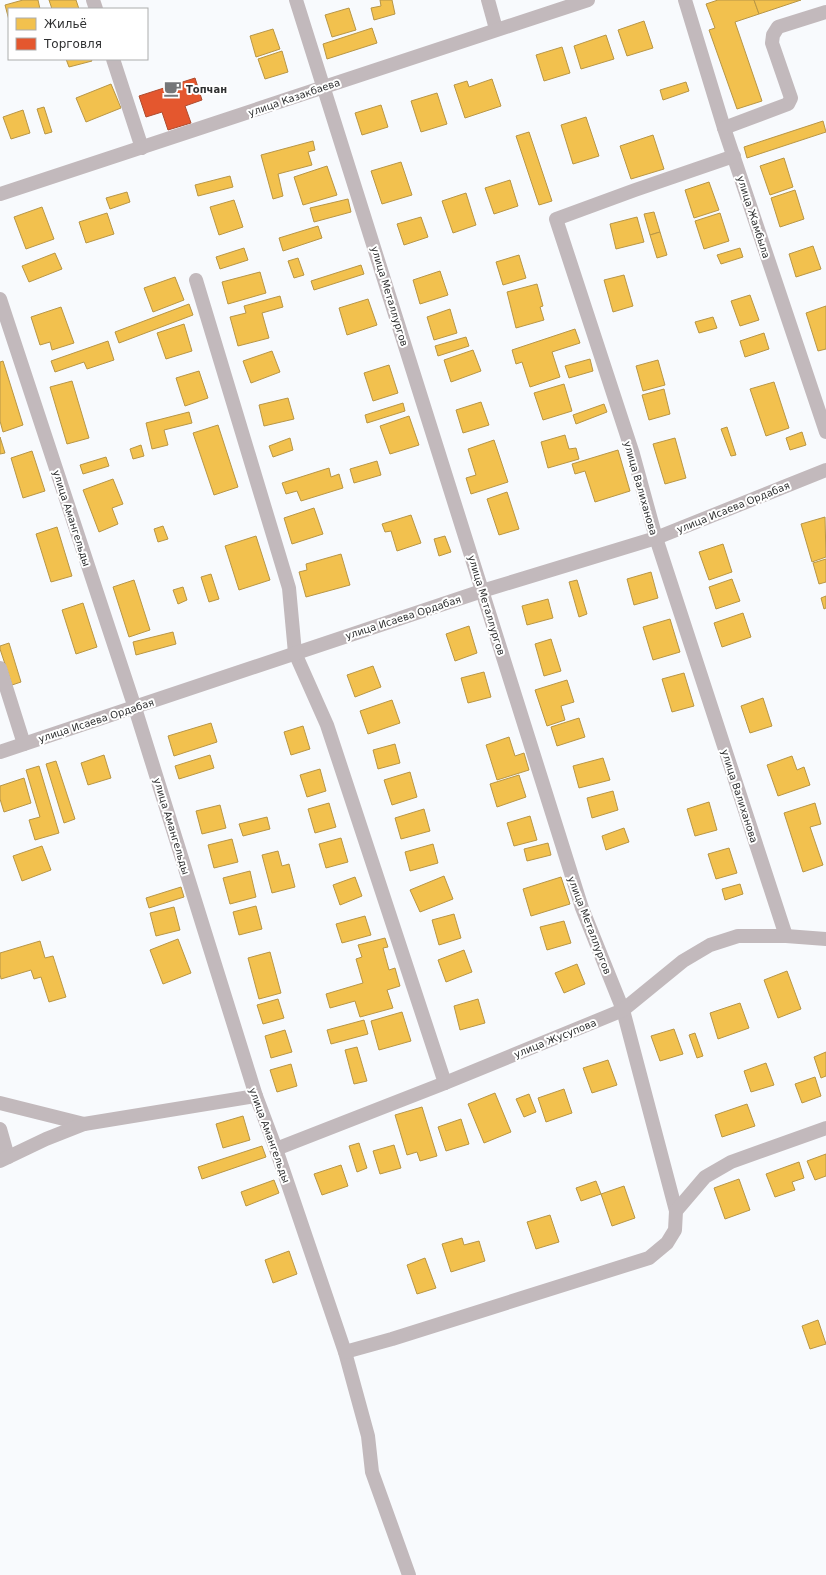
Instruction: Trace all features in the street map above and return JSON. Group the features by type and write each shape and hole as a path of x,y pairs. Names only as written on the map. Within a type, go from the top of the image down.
{"street":[{"name":"улица Металлургов","path":"296,0 582,908 623,1010 680,1206 675,1230 667,1243 649,1258 392,1340 345,1352"},
{"path":"488,0 496,29"},
{"name":"улица Казакбаева","path":"0,194 496,29 588,0"},
{"name":"улица Жамбыла","path":"685,0 724,128 826,432"},
{"path":"724,128 788,104 791,98 772,43 773,35 778,27 826,12"},
{"path":"112,60 142,148"},
{"name":"улица Валиханова","path":"734,156 556,219 633,454 656,538 786,936"},
{"path":"196,280 289,588 295,653 327,725 445,1083"},
{"name":"улица Амангельды","path":"0,300 134,708 256,1096 276,1149 345,1352 368,1436 372,1472 410,1575"},
{"name":"улица Исаева Ордабая","path":"0,752 482,591 656,538 826,470"},
{"path":"0,668 24,744"},
{"name":"улица Жусупова","path":"276,1149 445,1083 623,1010 683,961 710,945 738,936 786,936 826,939"},
{"path":"0,1129 4,1159 46,1139 84,1124 256,1096"},
{"path":"0,1103 84,1124"},
{"path":"680,1206 706,1177 731,1162 826,1128"}],"building: Жильё":[{"path":"23,0 38,0 40,8 8,8 8,16 5,5"},
{"path":"49,0 76,0 79,8 52,8"},
{"path":"380,0 392,0 395,14 374,20 371,8 381,6"},
{"path":"718,0 754,0 759,14 735,22 762,101 737,109 709,30 715,28 706,4"},
{"path":"754,0 801,0 759,14"},
{"path":"349,8 356,30 332,37 325,15"},
{"path":"644,21 653,48 627,56 618,30"},
{"path":"372,28 377,43 327,59 323,44"},
{"path":"273,29 280,49 256,57 250,36"},
{"path":"606,35 614,59 581,69 574,46"},
{"path":"562,47 570,73 544,81 536,55"},
{"path":"282,51 288,72 265,79 258,59"},
{"path":"66,60 92,61 69,67"},
{"path":"492,79 501,106 465,118 454,85 467,81 469,87"},
{"path":"686,82 689,91 663,100 660,90"},
{"path":"111,84 121,108 86,122 76,98"},
{"path":"437,93 447,124 421,132 411,101"},
{"path":"381,105 388,127 362,135 355,113"},
{"path":"44,107 52,132 45,134 37,109"},
{"path":"23,110 30,133 11,139 3,117"},
{"path":"586,117 599,156 573,164 561,125"},
{"path":"823,121 826,132 747,158 744,147"},
{"path":"529,132 552,201 539,205 516,136"},
{"path":"653,135 664,169 631,179 620,146"},
{"path":"313,141 315,150 308,152 312,165 278,174 283,196 273,199 261,155"},
{"path":"784,158 793,187 770,195 760,166"},
{"path":"401,162 412,195 382,204 371,171"},
{"path":"327,166 337,195 303,205 294,177"},
{"path":"230,176 233,187 198,196 195,185"},
{"path":"510,180 518,206 494,214 485,188"},
{"path":"709,182 719,210 694,218 685,190"},
{"path":"795,190 804,219 780,227 771,198"},
{"path":"127,192 130,202 110,209 106,198"},
{"path":"466,193 476,225 453,233 442,201"},
{"path":"348,199 351,212 314,222 310,208"},
{"path":"234,200 243,227 219,235 210,207"},
{"path":"42,207 54,239 26,249 14,217"},
{"path":"654,212 660,232 650,235 644,214"},
{"path":"107,213 114,234 86,243 79,222"},
{"path":"720,213 729,241 704,249 695,221"},
{"path":"421,217 428,237 404,245 397,224"},
{"path":"637,217 644,242 616,249 610,224"},
{"path":"318,226 322,238 283,251 279,238"},
{"path":"660,232 667,255 657,258 650,235"},
{"path":"813,246 821,269 796,277 789,254"},
{"path":"244,248 248,260 220,269 216,257"},
{"path":"740,248 743,257 721,264 717,255"},
{"path":"55,253 62,269 29,282 22,266"},
{"path":"519,255 526,278 503,285 496,262"},
{"path":"298,258 304,275 294,278 288,261"},
{"path":"361,265 364,274 314,290 311,281"},
{"path":"440,271 448,295 420,304 413,280"},
{"path":"260,272 266,293 228,304 222,282"},
{"path":"624,275 633,306 613,312 604,280"},
{"path":"175,277 184,300 153,312 144,288"},
{"path":"537,284 543,306 540,307 544,320 516,328 507,292"},
{"path":"750,295 759,320 740,326 731,301"},
{"path":"280,296 283,307 262,313 269,338 238,346 230,317 246,313 244,306"},
{"path":"368,299 377,325 347,335 339,308"},
{"path":"189,304 193,315 119,343 115,332"},
{"path":"826,306 826,349 818,351 806,313"},
{"path":"61,307 74,343 52,350 50,342 40,345 31,317"},
{"path":"450,309 457,333 434,340 427,317"},
{"path":"713,317 717,328 699,333 695,322"},
{"path":"184,324 192,351 166,359 157,333"},
{"path":"575,329 580,343 552,352 560,377 530,387 522,362 516,364 512,350"},
{"path":"764,333 769,349 745,357 740,341"},
{"path":"466,337 469,346 438,356 435,346"},
{"path":"108,341 114,360 87,369 84,362 55,372 51,361"},
{"path":"473,350 481,371 451,382 444,360"},
{"path":"272,351 280,372 251,383 243,361"},
{"path":"590,359 593,371 569,378 565,366"},
{"path":"658,360 665,385 643,391 636,366"},
{"path":"3,361 23,425 3,432 0,421 0,362"},
{"path":"389,365 398,393 373,401 364,373"},
{"path":"199,371 208,398 185,406 176,378"},
{"path":"72,381 89,438 67,444 50,387"},
{"path":"774,382 789,428 766,436 750,389"},
{"path":"564,384 572,411 543,420 534,393"},
{"path":"664,389 670,414 649,420 642,395"},
{"path":"288,398 294,419 264,426 259,405"},
{"path":"481,402 489,425 463,433 456,410"},
{"path":"403,403 405,411 367,423 365,415"},
{"path":"604,404 607,412 576,424 573,415"},
{"path":"189,412 192,423 164,430 168,445 152,449 146,423"},
{"path":"409,416 419,445 390,454 380,426"},
{"path":"218,425 238,487 214,495 193,433"},
{"path":"727,427 736,455 731,456 721,429"},
{"path":"802,432 806,445 790,450 786,438"},
{"path":"565,435 569,449 576,448 579,459 548,468 541,442"},
{"path":"0,437 5,453 0,454"},
{"path":"290,438 293,450 273,457 269,446"},
{"path":"675,438 686,478 665,484 653,444"},
{"path":"494,440 508,482 471,494 466,478 476,475 468,449"},
{"path":"141,445 144,456 133,459 130,449"},
{"path":"618,450 630,491 595,502 585,471 575,474 572,464"},
{"path":"32,451 45,491 23,498 11,458"},
{"path":"106,457 109,466 83,474 80,465"},
{"path":"377,461 381,475 354,483 350,469"},
{"path":"329,468 331,477 339,474 343,488 301,501 297,491 286,494 282,483"},
{"path":"113,479 123,504 112,508 118,524 99,532 83,490"},
{"path":"507,492 519,529 499,535 487,499"},
{"path":"314,508 323,534 292,544 284,518"},
{"path":"411,515 421,543 397,551 391,531 385,532 382,524"},
{"path":"825,517 826,557 812,562 801,524"},
{"path":"163,526 168,539 158,542 154,529"},
{"path":"57,527 72,576 51,582 36,534"},
{"path":"256,536 270,580 239,590 225,546"},
{"path":"445,536 451,552 439,556 434,539"},
{"path":"723,544 732,572 709,580 699,552"},
{"path":"341,554 350,585 306,597 299,572 307,570 306,564"},
{"path":"826,559 826,582 819,584 813,563"},
{"path":"651,572 658,598 634,605 627,579"},
{"path":"211,574 219,599 209,602 201,577"},
{"path":"732,579 740,601 716,609 709,587"},
{"path":"134,580 150,630 129,637 113,587"},
{"path":"577,580 587,614 579,617 569,582"},
{"path":"183,587 187,600 178,604 173,590"},
{"path":"826,596 826,608 824,609 821,598"},
{"path":"548,599 553,618 527,625 522,606"},
{"path":"83,603 97,647 76,654 62,610"},
{"path":"743,613 751,637 722,647 714,623"},
{"path":"670,619 680,652 653,660 643,627"},
{"path":"469,626 477,653 455,661 446,634"},
{"path":"173,632 176,644 136,655 133,642"},
{"path":"551,639 561,671 544,676 535,644"},
{"path":"9,643 21,682 12,685 0,649 0,646"},
{"path":"373,666 381,687 355,697 347,675"},
{"path":"484,672 491,697 468,703 461,678"},
{"path":"684,673 694,706 672,712 662,679"},
{"path":"567,680 574,702 561,706 565,720 547,726 535,690"},
{"path":"763,698 772,726 750,733 741,706"},
{"path":"392,700 400,723 368,734 360,711"},
{"path":"579,718 585,737 557,746 551,727"},
{"path":"211,723 217,742 174,756 168,736"},
{"path":"303,726 310,749 291,755 284,732"},
{"path":"509,737 515,756 524,753 529,770 497,780 486,745"},
{"path":"395,744 400,763 378,769 373,750"},
{"path":"104,755 111,778 88,785 81,763"},
{"path":"210,755 214,768 179,779 175,766"},
{"path":"792,756 797,770 804,767 810,785 778,796 767,765"},
{"path":"603,758 610,780 579,788 573,766"},
{"path":"56,761 75,819 64,823 46,764"},
{"path":"39,766 59,833 35,840 29,820 40,817 26,770"},
{"path":"320,769 326,791 307,797 300,775"},
{"path":"410,772 417,797 392,805 384,780"},
{"path":"519,775 526,797 497,807 490,784"},
{"path":"24,778 31,803 4,812 0,799 0,786"},
{"path":"613,791 618,810 592,818 587,798"},
{"path":"709,802 717,830 695,836 687,809"},
{"path":"329,803 336,827 315,833 308,809"},
{"path":"815,803 821,824 810,827 823,865 803,872 784,813"},
{"path":"220,805 226,828 202,834 196,811"},
{"path":"424,809 430,831 401,839 395,818"},
{"path":"530,816 537,840 514,846 507,823"},
{"path":"267,817 270,829 243,836 239,824"},
{"path":"624,828 629,842 606,850 602,836"},
{"path":"341,838 348,862 326,868 319,844"},
{"path":"232,839 238,862 214,868 208,845"},
{"path":"548,843 551,855 527,861 524,849"},
{"path":"433,844 438,863 410,871 405,852"},
{"path":"42,846 51,870 22,881 13,856"},
{"path":"729,848 737,873 716,879 708,854"},
{"path":"278,851 282,866 289,864 295,887 272,893 262,855"},
{"path":"250,871 256,897 230,904 223,878"},
{"path":"444,876 453,899 420,912 410,890"},
{"path":"355,877 362,896 340,905 333,885"},
{"path":"561,877 570,904 531,916 523,889"},
{"path":"740,884 743,894 725,900 722,889"},
{"path":"181,887 184,897 149,908 146,898"},
{"path":"256,906 262,929 239,935 233,912"},
{"path":"174,907 180,930 156,936 150,913"},
{"path":"454,914 461,938 439,945 432,920"},
{"path":"365,916 371,935 342,943 336,924"},
{"path":"564,921 571,943 547,950 540,927"},
{"path":"385,938 388,947 383,948 389,970 395,968 400,986 387,990 393,1008 360,1017 355,1001 330,1008 326,994 363,983 356,959 362,957 358,945"},
{"path":"178,939 191,973 163,984 150,950"},
{"path":"40,941 45,958 53,956 66,997 49,1002 41,977 34,979 31,970 1,979 0,953"},
{"path":"464,950 472,972 446,982 438,960"},
{"path":"270,952 281,993 259,999 248,958"},
{"path":"577,964 585,984 564,993 555,973"},
{"path":"787,971 801,1009 778,1018 764,980"},
{"path":"278,999 284,1018 263,1024 257,1005"},
{"path":"478,999 485,1023 460,1030 454,1006"},
{"path":"740,1003 749,1028 718,1039 710,1013"},
{"path":"402,1012 411,1041 379,1050 371,1021"},
{"path":"364,1020 368,1034 331,1044 327,1030"},
{"path":"674,1029 683,1054 660,1061 651,1036"},
{"path":"285,1030 292,1052 271,1058 265,1036"},
{"path":"695,1033 703,1056 697,1058 689,1035"},
{"path":"357,1047 367,1081 354,1084 345,1050"},
{"path":"826,1052 826,1076 821,1078 814,1057"},
{"path":"608,1060 617,1085 592,1093 583,1068"},
{"path":"766,1063 774,1085 751,1092 744,1071"},
{"path":"291,1064 297,1086 277,1092 270,1070"},
{"path":"815,1077 821,1096 802,1103 795,1084"},
{"path":"564,1089 572,1113 546,1122 538,1098"},
{"path":"495,1093 511,1132 484,1143 468,1104"},
{"path":"529,1094 536,1112 524,1117 516,1099"},
{"path":"747,1104 755,1126 722,1137 715,1115"},
{"path":"422,1107 437,1156 420,1161 417,1152 407,1155 395,1115"},
{"path":"243,1116 250,1140 223,1148 216,1124"},
{"path":"461,1119 469,1144 446,1151 438,1127"},
{"path":"359,1143 367,1168 357,1172 349,1146"},
{"path":"394,1145 401,1168 380,1174 373,1151"},
{"path":"262,1146 266,1157 202,1179 198,1167"},
{"path":"826,1154 826,1176 815,1180 807,1161"},
{"path":"799,1162 804,1178 792,1182 795,1190 775,1197 766,1174"},
{"path":"341,1165 348,1186 322,1195 314,1174"},
{"path":"739,1179 750,1210 725,1219 714,1188"},
{"path":"274,1180 279,1193 246,1206 241,1192"},
{"path":"596,1181 601,1194 581,1201 576,1188"},
{"path":"624,1186 635,1218 612,1226 601,1194"},
{"path":"550,1215 559,1242 536,1249 527,1222"},
{"path":"462,1238 464,1245 479,1241 485,1261 451,1272 442,1244"},
{"path":"289,1251 297,1274 273,1283 265,1260"},
{"path":"425,1258 436,1288 417,1294 407,1265"},
{"path":"818,1320 826,1344 810,1349 802,1326"}],"building: Торговля":[{"path":"195,78 202,100 185,106 191,123 168,130 162,112 146,117 139,96"}],"place":[{"name":"Топчан","path":"173,89"}]}
